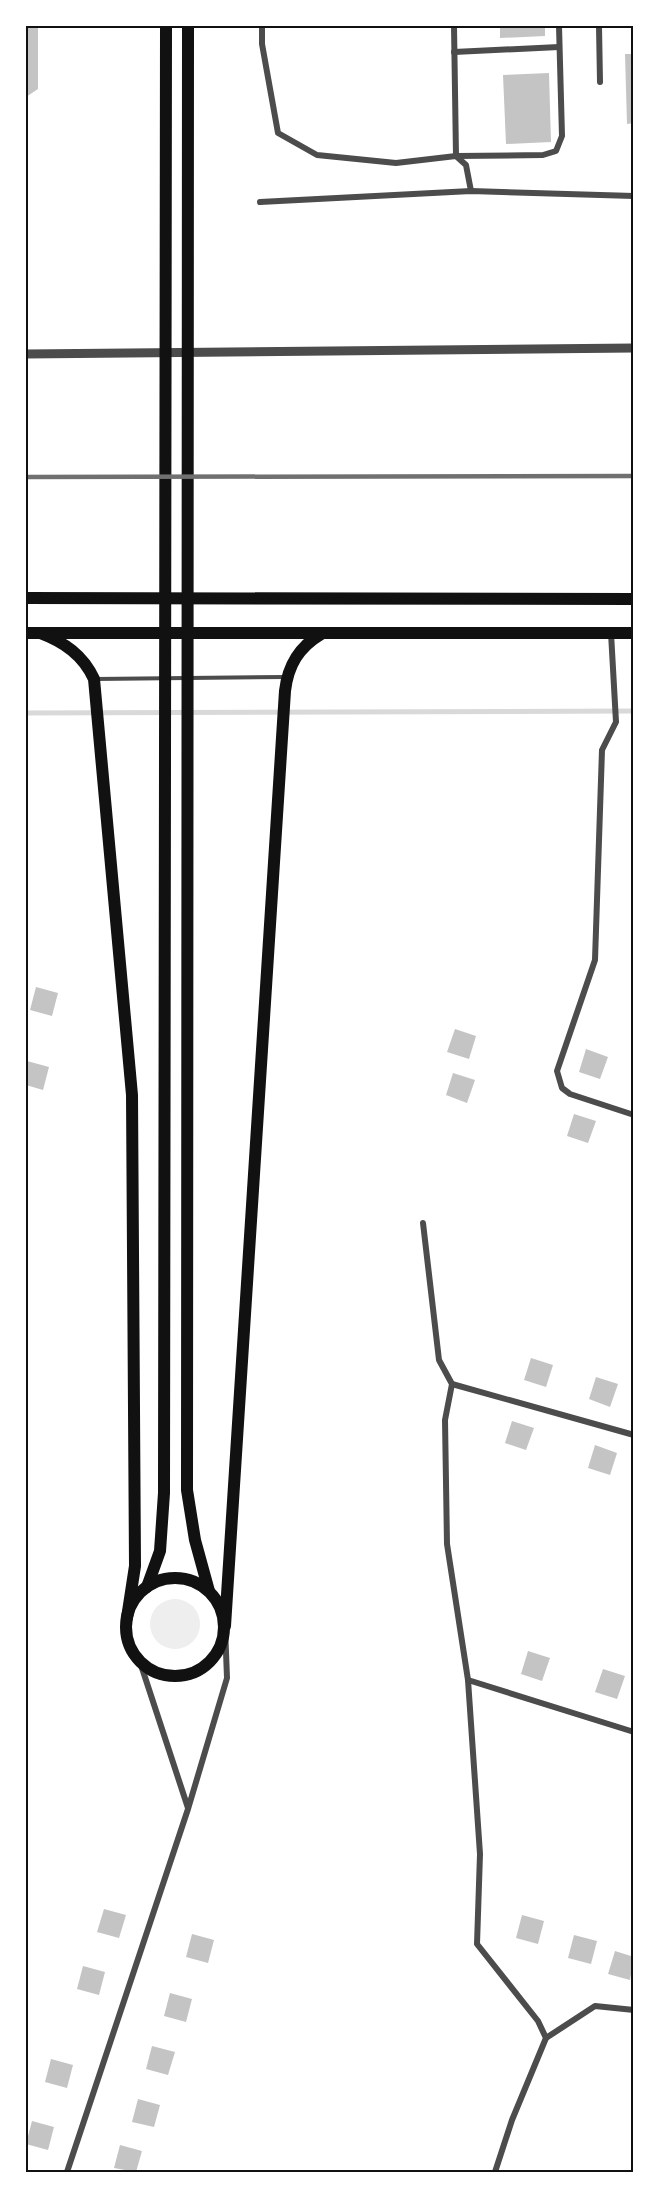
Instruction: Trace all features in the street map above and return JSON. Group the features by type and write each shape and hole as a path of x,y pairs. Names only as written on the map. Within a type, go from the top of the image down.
{"main road":[{"path":"147,1587 161,1545 164,1493 166,26"},
{"path":"188,26 187,1490 195,1540 209,1591 220,1607 225,1626"},
{"path":"26,598 633,599"},
{"path":"26,633 633,633"},
{"path":"40,633 59,641 78,655 95,685 132,1095 135,1566 127,1618 127,1637 140,1662 164,1676 193,1673 216,1655 225,1626 285,691 287,677 300,651 321,634"},
{"path":"127,1618 134,1601 147,1587 163,1579 182,1578 209,1591"}],"street":[{"path":"262,26 262,44 279,133 317,155 396,164 456,156 543,155 556,151 562,136 559,26"},
{"path":"454,26 456,156 466,165 471,190"},
{"path":"599,26 600,82"},
{"path":"454,52 559,47"},
{"path":"260,202 471,190 633,196"},
{"path":"26,354 633,348"},
{"path":"611,633 616,722 602,750 596,960 557,1071 562,1088 570,1094 633,1115"},
{"path":"423,1223 439,1360 452,1384 445,1420 447,1544 468,1680 480,1854 477,1944 538,2021 546,2038"},
{"path":"452,1384 633,1435"},
{"path":"67,2172 188,1809 227,1678 225,1626"},
{"path":"140,1662 188,1809"},
{"path":"468,1680 633,1732"},
{"path":"495,2172 512,2120 546,2038 595,2006 633,2010"}],"lane":[{"path":"95,685 287,677"}],"shaded area":[{"path":"170,1599 180,1599 193,1606 200,1619 200,1629 193,1642 180,1649 170,1649 161,1645 154,1638 150,1629 150,1619 154,1610 161,1603"}],"building":[{"path":"26,26 38,26 38,89 26,97"},
{"path":"500,26 545,26 545,36 500,38"},
{"path":"625,54 634,54 634,123 627,124"},
{"path":"549,73 551,142 506,144 503,75"},
{"path":"36,987 58,993 52,1016 30,1010"},
{"path":"455,1029 476,1036 469,1059 447,1052"},
{"path":"586,1049 608,1057 600,1079 579,1072"},
{"path":"27,1061 49,1067 43,1090 26,1085"},
{"path":"453,1073 475,1080 467,1103 446,1095"},
{"path":"574,1114 596,1121 588,1143 567,1136"},
{"path":"531,1358 553,1365 546,1387 524,1380"},
{"path":"596,1377 618,1384 610,1407 589,1399"},
{"path":"512,1421 534,1428 526,1450 505,1443"},
{"path":"595,1445 617,1453 610,1475 588,1468"},
{"path":"528,1651 550,1658 542,1681 521,1674"},
{"path":"603,1669 625,1676 617,1699 595,1692"},
{"path":"104,1909 126,1915 119,1938 97,1932"},
{"path":"522,1915 544,1921 538,1944 516,1938"},
{"path":"192,1934 214,1940 208,1963 186,1957"},
{"path":"574,1935 597,1941 591,1964 568,1958"},
{"path":"615,1951 634,1957 630,1980 608,1974"},
{"path":"83,1966 105,1972 99,1995 77,1989"},
{"path":"170,1993 192,1999 186,2022 164,2016"},
{"path":"152,2046 175,2052 168,2075 146,2069"},
{"path":"51,2059 73,2065 67,2088 45,2082"},
{"path":"138,2099 160,2105 154,2127 132,2122"},
{"path":"32,2121 54,2127 48,2150 26,2144"},
{"path":"120,2145 142,2151 136,2172 114,2168"}],"waterway":[{"path":"26,713 634,711"}],"railway":[{"path":"26,477 634,476"}]}
